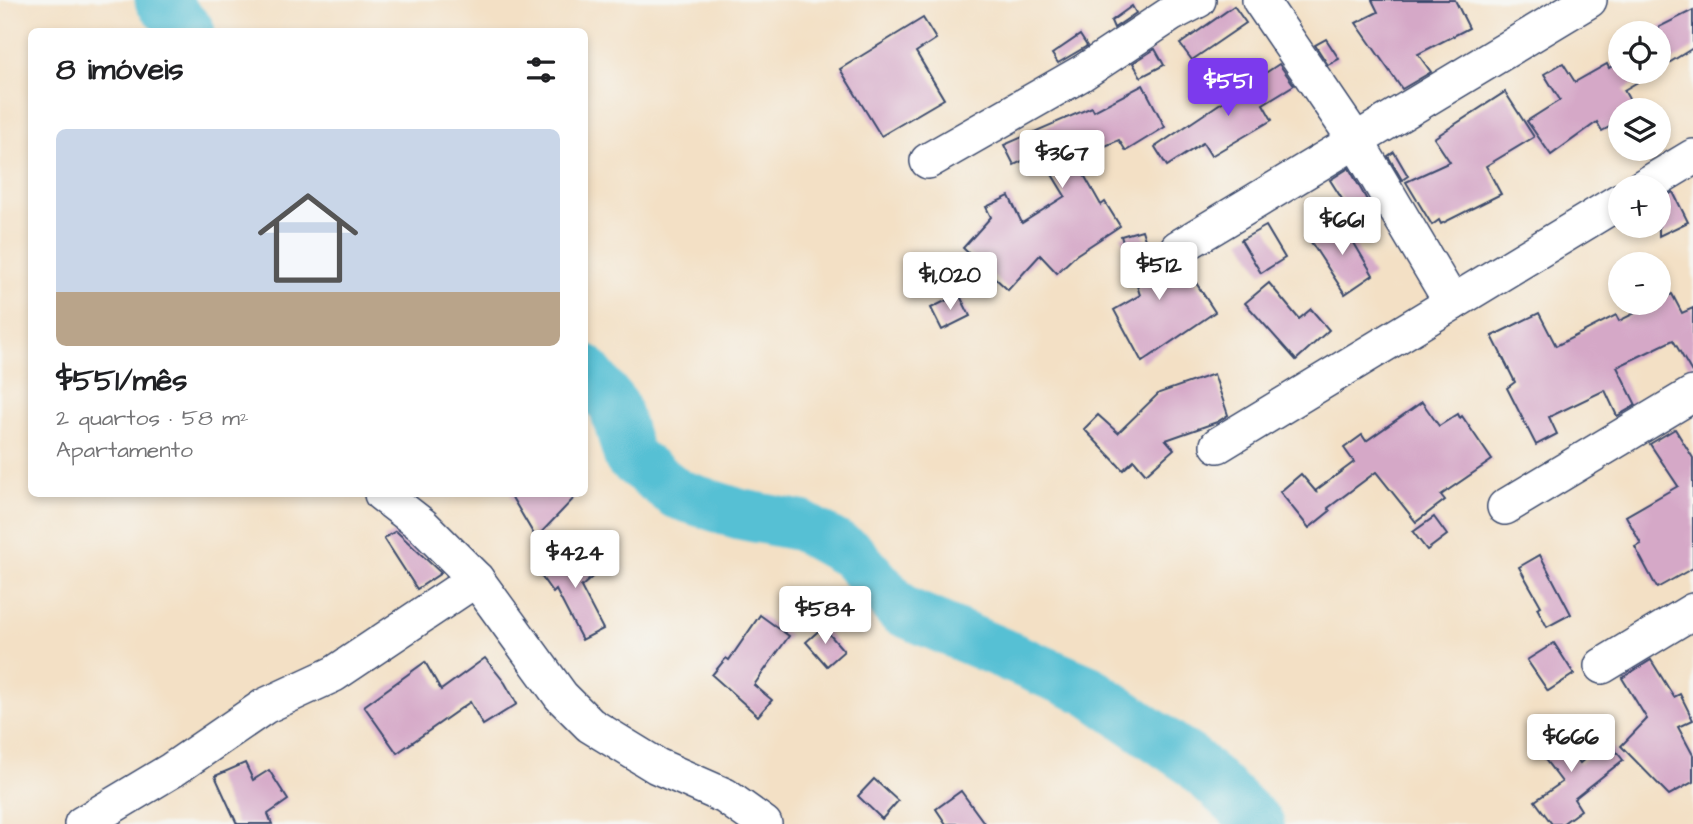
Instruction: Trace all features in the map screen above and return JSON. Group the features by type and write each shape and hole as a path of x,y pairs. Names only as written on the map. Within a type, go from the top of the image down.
{"street":[{"path":"928,161 1082,73 1171,14 1198,0"},
{"path":"1260,0 1356,141 1452,303"},
{"path":"1178,248 1589,0"},
{"path":"1663,175 1693,157"},
{"path":"1218,445 1608,208"},
{"path":"1505,507 1693,394"},
{"path":"386,497 422,525 476,579 561,696 590,725 657,766 725,796 764,824"},
{"path":"82,824 173,770 265,706 334,674 476,579"},
{"path":"1602,666 1693,611"}],"building":[{"path":"1372,0 1455,0 1469,28 1418,54 1431,72 1402,89 1356,23 1378,12"},
{"path":"1132,6 1136,13 1114,28 1111,21"},
{"path":"1234,6 1246,23 1192,60 1180,44"},
{"path":"1693,10 1693,48 1671,62 1671,21"},
{"path":"923,18 936,39 916,52 944,99 881,136 840,69"},
{"path":"1080,35 1087,46 1058,63 1052,54"},
{"path":"1326,39 1339,59 1328,65 1315,45"},
{"path":"1155,49 1164,65 1141,77 1133,63"},
{"path":"1563,63 1575,82 1607,64 1608,84 1634,84 1624,90 1628,98 1608,98 1608,128 1602,131 1597,122 1551,155 1527,121 1560,100 1544,74"},
{"path":"1279,64 1294,85 1263,104 1272,120 1211,156 1203,143 1167,166 1155,147"},
{"path":"1143,85 1165,127 1126,151 1119,140 1075,159 1101,205 1105,202 1120,226 1076,255 1057,273 1040,255 1008,290 963,248 991,217 986,207 1009,196 1022,223 1065,196 1039,153 1014,165 1004,145 1092,107 1094,111"},
{"path":"1505,92 1534,137 1486,166 1501,194 1441,224 1439,220 1432,225 1406,182 1450,162 1434,138"},
{"path":"1394,152 1408,176 1402,180 1388,156"},
{"path":"1349,168 1368,202 1351,213 1330,180"},
{"path":"1673,192 1688,222 1671,230"},
{"path":"1341,221 1373,275 1345,294 1309,239"},
{"path":"1266,226 1285,258 1261,273 1241,240"},
{"path":"1142,230 1159,284 1185,266 1215,312 1142,362 1114,310 1140,295 1121,236"},
{"path":"1269,283 1299,319 1311,309 1329,330 1296,360 1245,303"},
{"path":"959,294 970,316 942,330 931,308"},
{"path":"1671,294 1682,313 1693,308 1693,374 1673,340 1617,367 1636,405 1617,416 1605,390 1549,417 1557,434 1536,445 1507,388 1515,382 1492,336 1539,313 1556,346 1616,315 1619,321 1631,315 1671,315"},
{"path":"1214,374 1228,415 1217,422 1166,440 1174,449 1146,474 1134,460 1123,470 1084,429 1098,415 1118,433 1159,393"},
{"path":"1422,402 1439,426 1458,414 1460,418 1462,416 1492,460 1441,495 1445,500 1416,522 1376,472 1328,508 1330,511 1309,528 1280,492 1301,474 1315,491 1354,462 1344,448 1362,435 1366,441"},
{"path":"1675,429 1693,458 1693,568 1657,588 1635,547 1641,544 1626,516 1678,486 1650,444"},
{"path":"512,497 575,497 536,538"},
{"path":"1434,517 1447,535 1427,550 1413,532"},
{"path":"396,531 441,573 417,589 384,538"},
{"path":"576,546 598,572 581,587 603,629 582,640 556,590 553,593 541,576"},
{"path":"1540,555 1571,614 1547,627 1537,608 1541,606 1519,567"},
{"path":"760,615 789,636 754,685 772,700 758,716 712,675 726,658 729,660"},
{"path":"823,627 844,651 827,666 806,642"},
{"path":"1554,643 1574,674 1548,691 1527,660"},
{"path":"485,658 505,683 517,704 483,725 470,702 397,753 364,706 425,662 441,690"},
{"path":"1651,660 1674,697 1680,694 1693,720 1678,727 1693,755 1693,782 1669,795 1621,746 1647,719 1622,678"},
{"path":"1551,725 1580,763 1607,740 1623,760 1574,799 1581,810 1562,824 1552,824 1535,801 1562,782 1531,741"},
{"path":"245,763 253,780 269,770 288,800 268,814 272,824 237,824 215,776"},
{"path":"874,779 898,801 882,819 858,796"},
{"path":"961,791 985,824 946,824 936,809"}],"waterway":[{"path":"160,0 186,28"},
{"path":"588,374 614,406 629,457 677,494 739,514 801,526 851,554 900,610 1088,690 1193,762 1259,824"}]}
